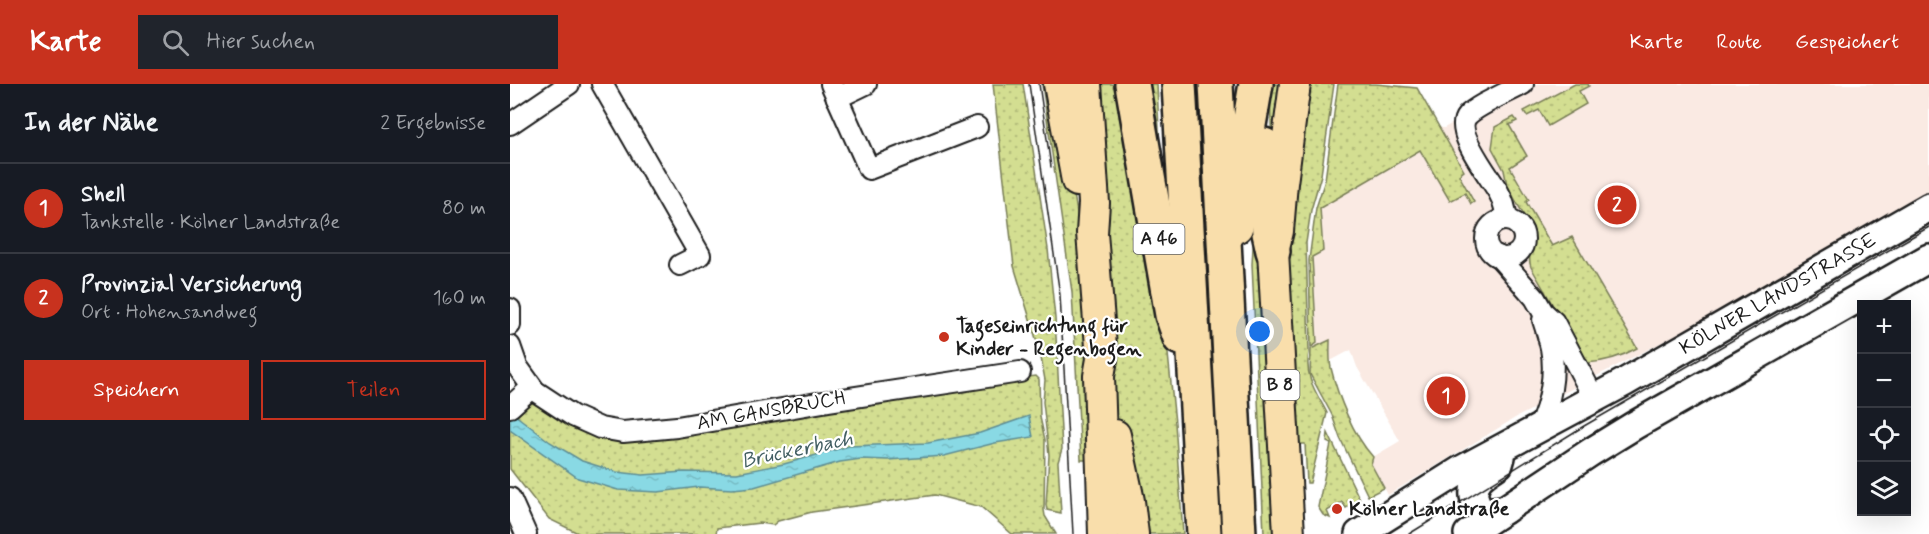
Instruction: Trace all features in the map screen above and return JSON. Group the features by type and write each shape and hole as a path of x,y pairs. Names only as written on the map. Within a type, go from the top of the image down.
{"highway":[{"name":"A 46","path":"1132,84 1172,315 1198,391"},
{"name":"A 46","path":"1179,84 1198,391 1204,534"},
{"path":"1216,84 1239,534"},
{"path":"1225,249 1238,223 1249,124 1257,84"},
{"path":"1257,84 1272,251"}],"main road":[{"path":"1059,84 1080,200 1092,232"},
{"path":"1086,84 1094,203 1092,232 1102,358 1107,374 1113,426 1129,501 1133,534"},
{"name":"B 8","path":"1292,529 1272,251 1278,231 1281,183 1295,84"},
{"name":"KÖLNER LANDSTRASSE","path":"1359,534 1451,476 1594,398 1929,207"},
{"name":"KÖLNER LANDSTRASSE","path":"1926,259 1911,255 1906,249 1905,241 1910,230 1929,219"},
{"name":"KÖLNER LANDSTRASSE","path":"1468,534 1591,452 1926,259"},
{"path":"1102,358 1099,376 1104,534"},
{"name":"KÖLNER LANDSTRASSE","path":"1591,452 1596,439 1609,426 1614,413 1607,399 1594,398"},
{"name":"KÖLNER LANDSTRASSE","path":"1503,447 1499,464 1482,475 1474,486 1474,493 1475,502 1483,512 1504,510"}],"street":[{"path":"510,124 568,84"},
{"path":"602,84 700,255 680,265"},
{"path":"866,84 834,91 869,170 977,127"},
{"path":"1507,220 1500,195 1466,138 1463,125 1473,111 1523,84"},
{"path":"1498,256 1508,257 1521,248 1523,239 1516,223 1507,220 1493,224 1487,232 1488,247 1554,322 1594,398"},
{"path":"1521,248 1552,350 1548,402 1539,427"},
{"path":"510,309 510,325"},
{"name":"AM GANSBRUCH","path":"510,346 528,391 600,428 623,432 676,427 1020,372"},
{"path":"510,407 528,391"},
{"path":"510,498 526,534"}],"shaded area":[{"path":"1523,84 1929,84 1929,196 1709,318 1515,418 1388,495 1371,464 1373,457 1400,441 1357,367 1351,350 1321,366 1311,347 1309,260 1316,208 1325,180 1331,132 1352,115 1444,128"}],"green space":[{"path":"993,84 1023,84 1048,249 1055,318 1062,449 1058,462 1061,513 1047,510 1046,505 1049,455 1043,402 1045,380 1040,352 1014,266"},
{"path":"1042,84 1056,84 1088,280 1090,460 1081,460 1072,292"},
{"path":"1089,84 1120,84 1164,314 1183,534 1138,534 1115,427"},
{"path":"1140,84 1157,84 1160,154"},
{"path":"1272,84 1285,84 1272,151 1270,95"},
{"path":"1301,84 1334,84 1321,175 1311,210 1306,243 1308,369 1312,384 1327,413 1310,483 1307,483 1305,444 1300,444 1290,409 1285,230"},
{"path":"1338,84 1376,84 1417,88 1464,171 1459,175 1474,202 1471,204 1465,193 1450,201 1420,150 1320,208 1323,251 1312,257 1317,343 1311,347 1309,260 1316,208 1325,180"},
{"path":"1575,84 1588,84 1589,86 1579,91 1586,104 1548,126 1539,110 1527,116 1524,111"},
{"path":"1514,117 1517,121 1509,125 1527,156 1510,167 1529,200 1526,202 1552,246 1572,237 1637,348 1606,360 1586,363 1531,267 1529,258 1532,230 1507,185 1504,170 1492,148 1495,127"},
{"path":"1261,228 1280,534 1264,534 1252,264 1254,232"},
{"path":"1330,340 1331,368 1342,403 1359,438 1373,457 1371,464 1384,488 1368,496 1340,438 1332,415 1310,374 1311,349"},
{"path":"1036,376 1039,379 1040,417 1045,440 1044,510 1056,534 1012,534 981,507 935,495 812,512 778,521 773,525 760,523 717,528 716,534 580,534 549,519 510,469 510,422 532,402 585,427 878,398"},
{"path":"1328,433 1360,500 1346,508 1342,502 1327,511 1330,518 1323,515 1318,507 1331,444 1327,442"}],"water":[{"path":"510,411 550,442 582,461 617,472 643,475 684,472 737,473 784,464 849,446 928,443 980,433 1029,416 1033,437 995,443 944,456 840,462 754,487 732,489 699,487 658,492 618,490 578,478 510,430"}],"tram line":[{"path":"1029,84 1060,295 1073,534"},
{"path":"1039,84 1051,167"},
{"path":"1409,534 1584,426 1929,227"}],"place":[{"name":"Provinzial Versicherung","path":"1617,205"},
{"name":"Tageseinrichtung für Kinder - Regenbogen","path":"944,337"},
{"name":"Shell","path":"1446,396"},
{"name":"Kölner Landstraße","path":"1337,509"}],"water label":[{"name":"Brückerbach","path":"797,450"}]}
